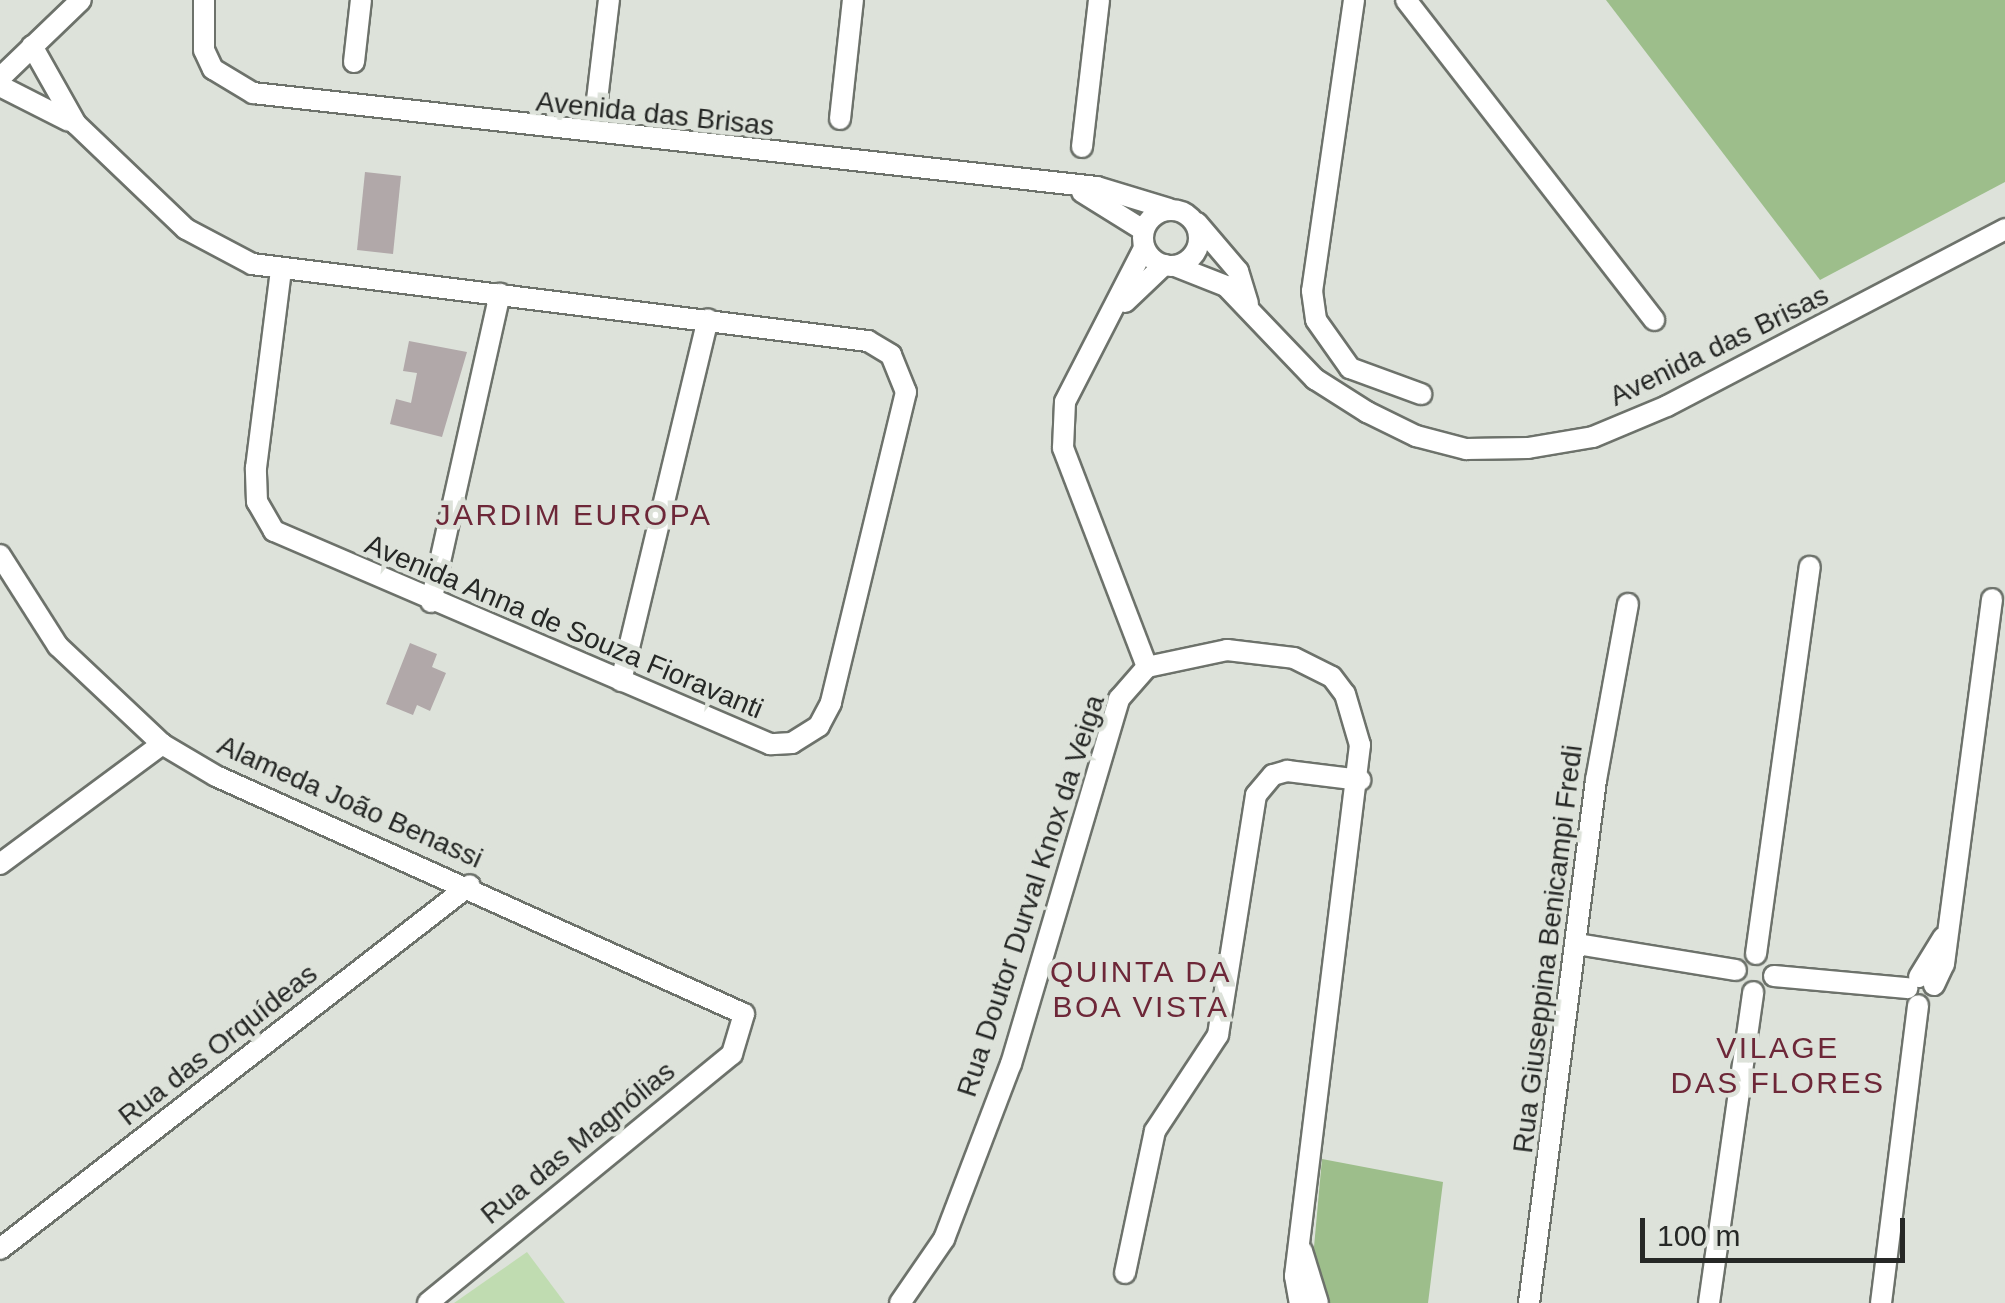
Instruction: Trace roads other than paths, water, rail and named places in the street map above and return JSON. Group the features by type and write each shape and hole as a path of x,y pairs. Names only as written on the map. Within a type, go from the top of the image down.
{"street":[{"path":"0,78 81,0"},
{"path":"193,0 203,10"},
{"path":"354,62 361,0"},
{"path":"597,100 609,0"},
{"path":"840,119 853,0"},
{"path":"1082,147 1099,0"},
{"path":"1354,0 1312,291 1316,320 1350,368 1421,394"},
{"path":"1406,0 1654,320"},
{"name":"Avenida das Brisas","path":"203,10 204,50 230,84 288,100 1137,194 1170,209"},
{"name":"Avenida Anna de Souza Fioravanti","path":"32,46 76,124 186,229 252,264 868,340 890,355 906,392 831,703 819,726 792,743 770,744 293,544 263,520 256,468 281,269"},
{"name":"Avenida Anna de Souza Fioravanti","path":"0,86 76,124"},
{"name":"Avenida das Brisas","path":"1076,189 1144,239"},
{"path":"1117,310 1198,248 1194,219 1170,209 1152,216 1117,310 1064,402 1063,448 1148,666 1227,650 1294,658 1332,677 1355,718 1360,780 1295,1276 1300,1303"},
{"name":"Avenida das Brisas","path":"1194,219 1238,272 1248,304"},
{"name":"Avenida das Brisas","path":"1170,266 1204,275 1248,304 1315,378 1367,412 1416,436 1466,449 1528,448 1592,438 1667,406 2005,230"},
{"path":"1144,239 1170,266"},
{"path":"431,602 500,294"},
{"path":"622,681 708,319"},
{"name":"Alameda João Benassi","path":"0,555 58,646 162,744 216,776 470,885 744,1014"},
{"path":"1577,944 1736,970 1756,954 1810,567"},
{"path":"1881,1303 1920,989 1944,964 1943,938 1992,599"},
{"name":"Rua Giuseppina Benicampi Fredi","path":"1530,1303 1577,944 1628,604"},
{"name":"Rua Doutor Durval Knox da Veiga","path":"900,1303 944,1239 1011,1064 1119,699 1148,666"},
{"path":"0,864 162,744"},
{"path":"1125,1273 1155,1131 1170,1099 1218,1035 1256,794 1274,775 1287,771 1360,780"},
{"name":"Rua das Orquídeas","path":"0,1249 470,885"},
{"path":"1736,970 1740,985 1753,992 1765,989 1774,976 1770,961 1756,954"},
{"path":"1774,976 1920,989"},
{"path":"1709,1303 1753,992"},
{"name":"Rua das Magnólias","path":"428,1303 732,1054 744,1014"},
{"path":"1301,1248 1318,1303"}],"district":[{"name":"JARDIM EUROPA","path":"574,515"},
{"name":"QUINTA DA BOA VISTA","path":"1141,989"},
{"name":"VILAGE DAS FLORES","path":"1778,1065"}]}
